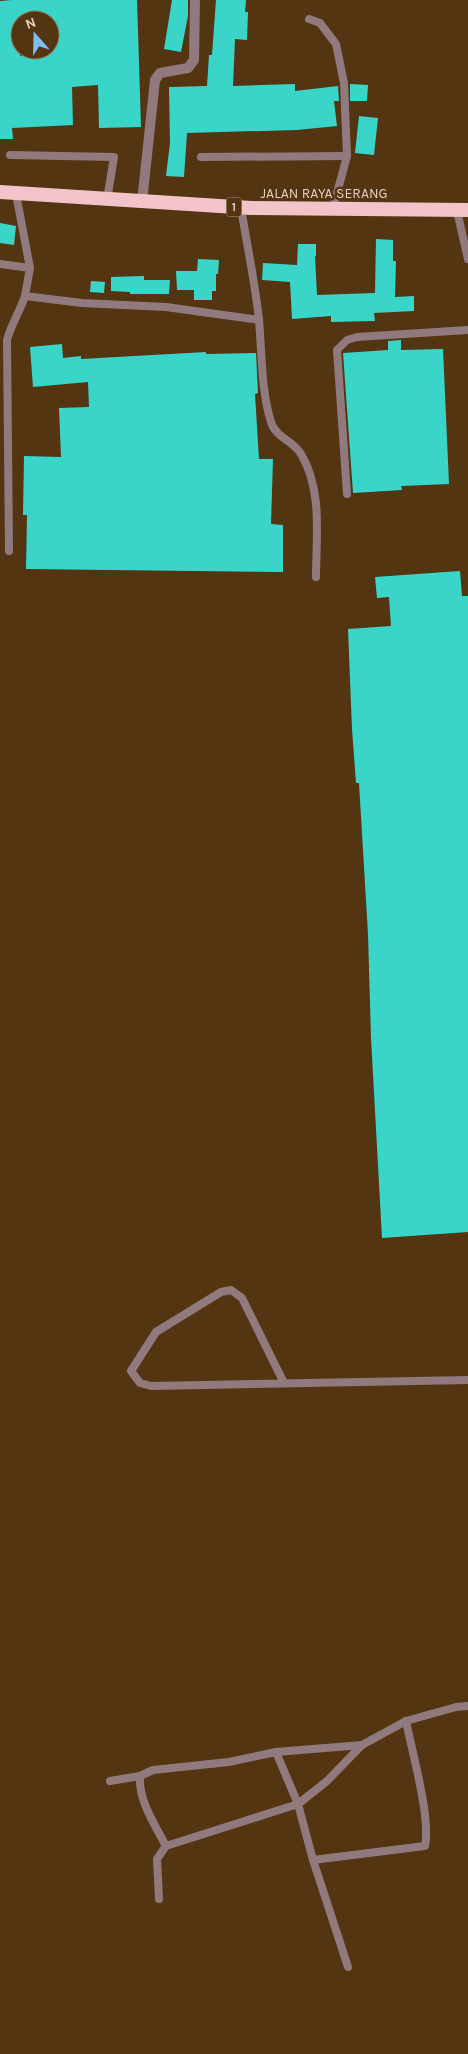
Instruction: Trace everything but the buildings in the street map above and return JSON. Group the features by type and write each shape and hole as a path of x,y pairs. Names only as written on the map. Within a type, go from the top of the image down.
{"highway":[{"name":"JALAN RAYA SERANG","path":"0,192 240,208 462,210"}],"street":[{"path":"142,202 155,80 160,73 188,68 194,60 195,0"}],"lane":[{"path":"309,18 320,24 336,44 344,83 347,156 333,208"},
{"path":"10,155 114,157 107,200"},
{"path":"201,157 347,156"},
{"path":"9,551 7,340 25,296 30,268 16,194"},
{"path":"240,208 254,282 270,421 274,430 298,449 313,478 316,507 316,577"},
{"path":"462,210 468,258"},
{"path":"0,264 30,268"},
{"path":"25,296 82,303 166,307 259,320"},
{"path":"346,494 337,350 347,340 357,337 468,330"},
{"path":"284,1384 242,1298 231,1290 221,1292 156,1332 131,1371 140,1384 151,1386 284,1384 468,1380"},
{"path":"456,1707 468,1701"},
{"path":"159,1899 157,1859 166,1846 298,1804 327,1781 362,1745 406,1721 456,1707 468,1706"},
{"path":"313,1860 424,1846 427,1838 424,1808 406,1721"},
{"path":"110,1781 140,1776 153,1770 229,1762 276,1752 362,1745"},
{"path":"276,1752 298,1804 313,1860 348,1967"},
{"path":"140,1776 139,1786 146,1808 166,1846"}]}
